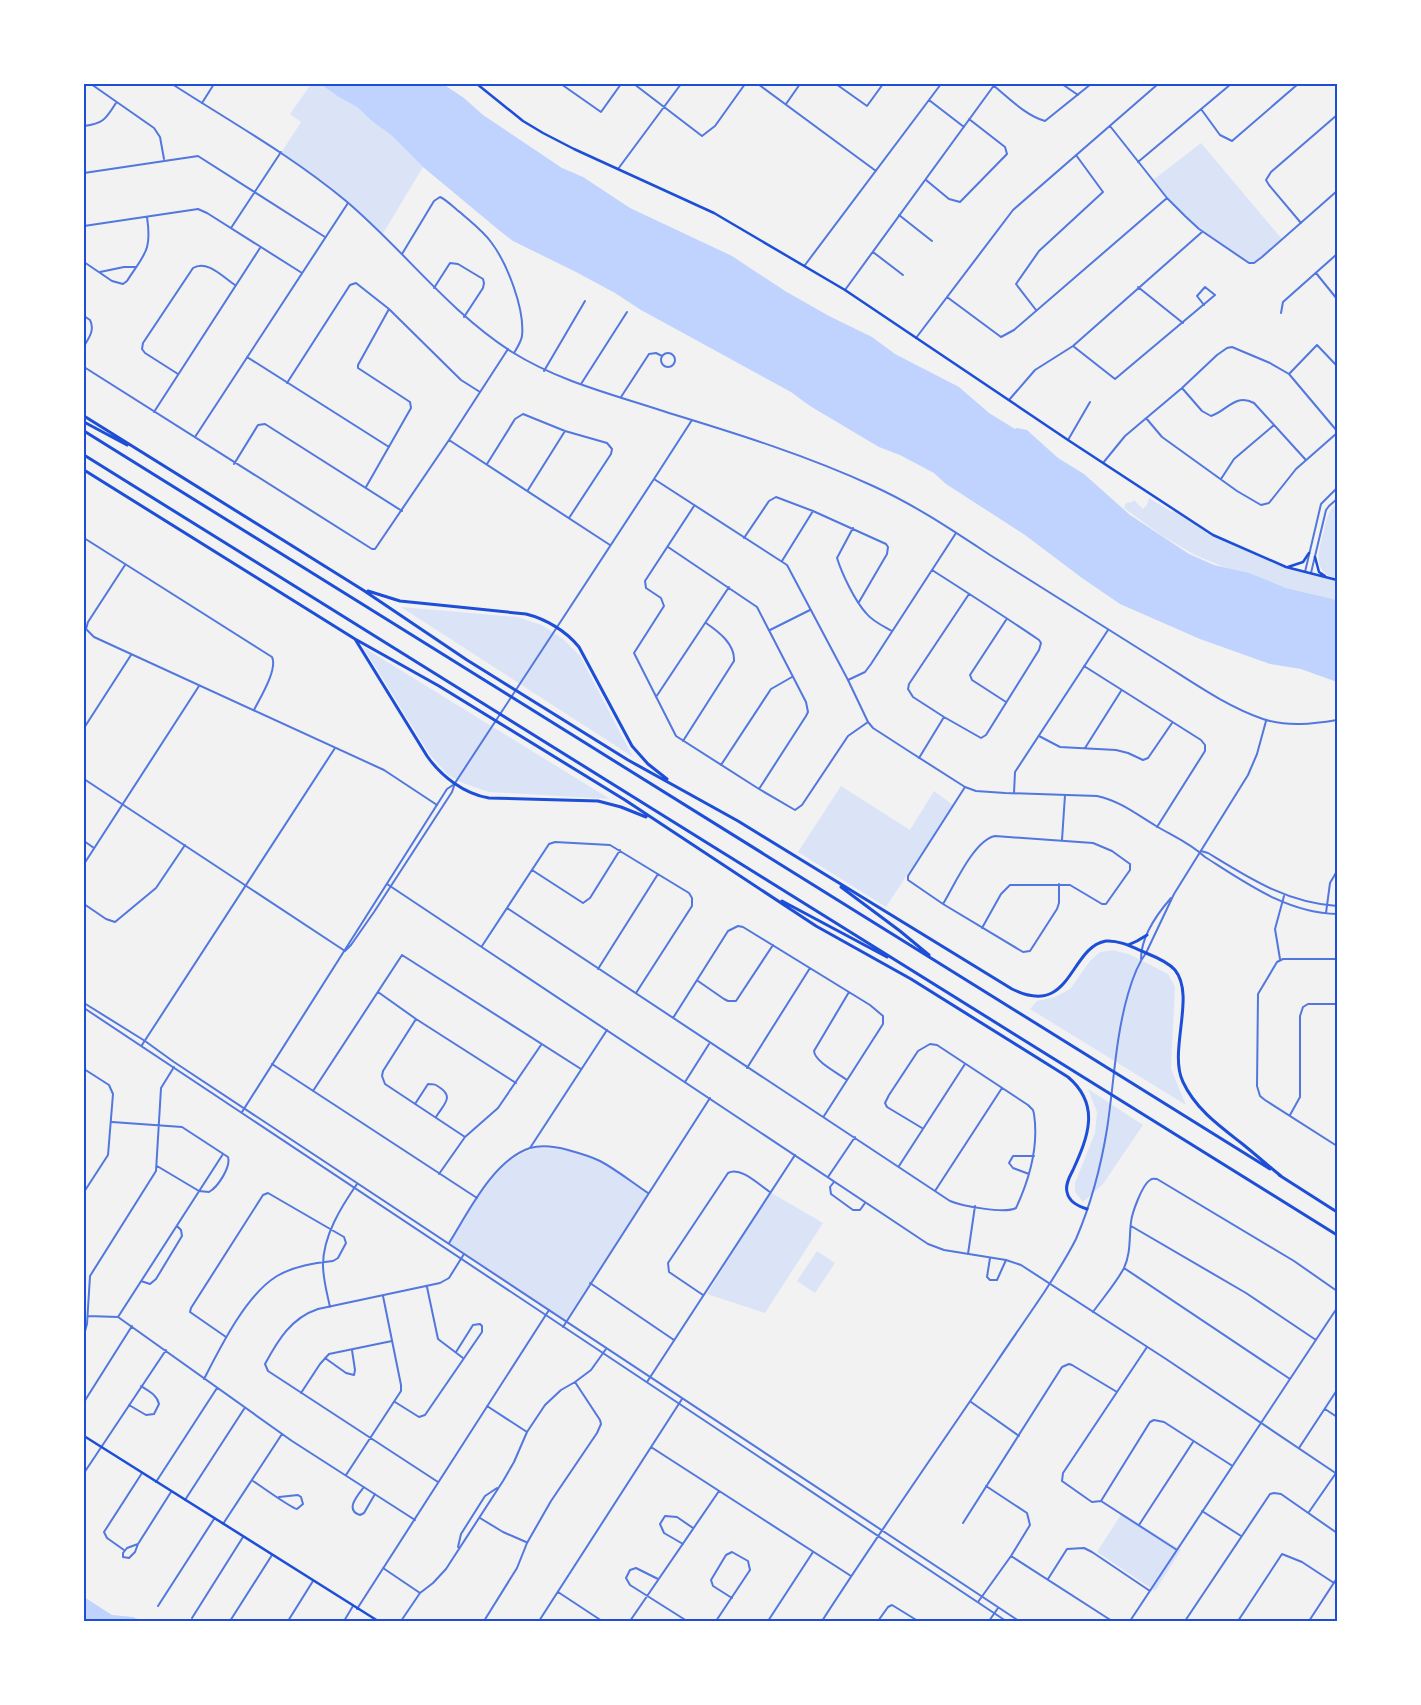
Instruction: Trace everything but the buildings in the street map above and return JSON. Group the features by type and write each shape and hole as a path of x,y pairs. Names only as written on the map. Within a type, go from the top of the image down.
{"highway":[{"path":"84,416 363,590 467,660 628,760 738,821 1018,993 1026,995 1051,993 1069,979 1085,954 1096,945 1110,941 1127,945 1162,960 1173,968 1182,983 1183,996 1178,1061 1180,1076 1187,1090 1198,1106 1214,1122 1281,1176"},
{"path":"84,422 154,459"},
{"path":"84,431 1337,1212"},
{"path":"84,455 1337,1235"},
{"path":"84,468 355,639 444,689 625,800 816,926 945,1000 1061,1072 1074,1083 1086,1102 1089,1125 1087,1137 1069,1178 1067,1191 1071,1201 1087,1209"},
{"path":"363,590 400,601 526,614 539,618 556,628 574,641 581,650 636,751 653,769 673,784"},
{"path":"355,639 427,756 455,784 489,798 581,800 607,803 628,809 655,821"},
{"path":"832,880 900,931 939,964"},
{"path":"768,894 907,967"},
{"path":"1127,945 1147,935"}],"main road":[{"path":"477,84 523,121 574,149 714,213 846,290 1213,535 1287,568 1337,580"},
{"path":"1287,568 1303,562 1309,553"},
{"path":"1315,557 1319,572 1328,578"},
{"path":"84,1436 378,1621"}],"street":[{"path":"91,84 154,128 160,137 164,160"},
{"path":"172,84 281,152 348,203 464,317 508,349 544,371 776,448 868,484 934,518 1224,702 1266,720 1302,724 1337,720"},
{"path":"202,103 214,84"},
{"path":"561,84 601,112 621,84"},
{"path":"634,84 702,136 715,126 745,84"},
{"path":"618,169 681,84"},
{"path":"758,84 876,171"},
{"path":"786,104 800,84"},
{"path":"836,84 867,106 883,84"},
{"path":"805,265 941,84"},
{"path":"1062,84 1078,95"},
{"path":"846,290 994,85 1021,107 1040,120 1045,121 1091,84"},
{"path":"916,338 1011,212 1158,84"},
{"path":"1138,162 1231,84"},
{"path":"1200,109 1220,135 1232,141 1298,84"},
{"path":"929,100 964,127"},
{"path":"84,126 98,125 117,103"},
{"path":"1301,223 1266,180 1271,172 1337,115"},
{"path":"926,180 949,199 960,202 1007,154 1005,147 969,119"},
{"path":"1110,126 1167,198 1202,231 1247,262 1254,263 1337,191"},
{"path":"231,228 281,152"},
{"path":"1036,310 1016,284 1039,251 1103,192 1076,155"},
{"path":"84,173 198,156 325,237"},
{"path":"402,254 434,201 440,197 480,230 490,240 509,272 522,329 521,340 514,353"},
{"path":"947,297 1000,337 1014,330 1167,198"},
{"path":"195,437 348,203"},
{"path":"84,226 198,209 302,273"},
{"path":"899,216 932,241"},
{"path":"84,262 112,281 123,284 127,281 149,244 150,236 147,217"},
{"path":"1009,400 1035,370 1073,346 1202,231"},
{"path":"154,412 261,247"},
{"path":"873,252 903,275"},
{"path":"1281,313 1283,302 1337,254"},
{"path":"434,288 450,263 458,264 482,279 484,283 483,288 464,317"},
{"path":"178,374 142,350 143,344 193,268 198,265 206,265 236,286"},
{"path":"100,272 124,267 136,267"},
{"path":"1316,273 1337,299"},
{"path":"287,382 350,285 356,283 389,309 448,369 480,392"},
{"path":"1138,287 1184,323"},
{"path":"1073,346 1116,379 1184,323 1204,305 1215,295 1205,287 1198,296 1204,305"},
{"path":"544,371 585,302"},
{"path":"366,487 410,413 410,402 360,370 358,365 389,309"},
{"path":"581,384 627,312"},
{"path":"84,316 90,320 92,326 91,334 84,346"},
{"path":"1288,374 1317,345 1337,366"},
{"path":"1103,463 1124,436 1182,388 1217,355 1232,347 1270,363 1288,374 1337,432 1305,460 1286,480 1274,498 1266,505 1261,505 1248,498 1162,437 1146,418"},
{"path":"84,367 234,464 372,549 378,547 508,349"},
{"path":"621,397 649,354 656,353 662,356"},
{"path":"667,353 671,354 674,360 673,364 670,367 663,365 661,361 662,356 667,353"},
{"path":"247,357 390,448"},
{"path":"1182,388 1202,411 1211,416 1217,414 1236,400 1248,400 1254,403 1305,460"},
{"path":"1068,440 1090,402"},
{"path":"487,464 518,416 528,415 565,431 607,444 612,449 611,454 569,518"},
{"path":"345,951 356,939 452,793 455,784 489,731 692,420"},
{"path":"234,464 258,425 263,424 402,511"},
{"path":"1221,479 1234,459 1274,425"},
{"path":"528,490 565,431"},
{"path":"449,440 610,545"},
{"path":"654,480 782,561 793,576 868,722 873,728 919,758 964,786 976,790 1014,794 1110,798 1201,852 1252,887 1282,902 1326,914 1337,914"},
{"path":"1305,572 1321,504 1337,488"},
{"path":"744,538 769,501 773,498 780,498 853,528 886,544 888,551 859,602"},
{"path":"1310,573 1326,510 1337,499"},
{"path":"694,506 646,578 645,585 661,598 664,606 634,653 673,732 683,741 791,809 798,809 848,736 868,722"},
{"path":"782,561 813,511"},
{"path":"853,528 838,558 842,573 865,612 892,631"},
{"path":"848,680 865,672 956,532"},
{"path":"84,538 272,657 273,669 254,711"},
{"path":"668,547 758,607 806,702 808,712 759,789"},
{"path":"125,565 88,622 86,630 131,655 384,770 437,805"},
{"path":"932,570 1040,640 1041,646 983,737 979,737 944,717 913,697 908,689 909,684 969,594"},
{"path":"656,698 729,587"},
{"path":"770,630 810,610"},
{"path":"1006,702 972,680 970,675 1007,619"},
{"path":"683,741 734,661 733,653 725,638 706,623"},
{"path":"1014,794 1015,772 1108,630"},
{"path":"84,728 131,655"},
{"path":"1084,666 1201,740 1205,745 1205,751 1157,827"},
{"path":"721,765 771,689 792,677"},
{"path":"84,864 199,686"},
{"path":"1085,748 1122,690"},
{"path":"919,758 944,717"},
{"path":"1141,959 1141,951 1147,935 1158,914 1174,894 1250,772 1258,754 1266,720"},
{"path":"1039,736 1060,747 1125,752 1143,760 1148,758 1172,722"},
{"path":"142,1046 335,748"},
{"path":"84,779 345,951"},
{"path":"242,1112 447,789 455,784"},
{"path":"964,786 909,874 910,882 1023,952 1030,951 1057,909 1059,903 1059,884"},
{"path":"1062,840 1065,795"},
{"path":"943,904 977,848 989,837 1062,840 1098,844 1127,861 1130,867 1128,873 1106,904 1102,904 1070,885 1010,885 1001,894 982,928"},
{"path":"84,841 94,848"},
{"path":"482,946 546,848 552,843 607,844 620,850 689,893 692,898 692,906 636,993"},
{"path":"84,904 106,919 115,922 156,888 185,845"},
{"path":"532,870 584,903 590,898 620,850"},
{"path":"1201,852 1208,853 1284,896 1312,904 1337,906"},
{"path":"1326,914 1330,883 1337,871"},
{"path":"598,969 658,874"},
{"path":"387,884 936,1248 1016,1263 1336,1473 1309,1513"},
{"path":"822,1621 1050,1284 1074,1242 1087,1209 1100,1163 1124,1007 1141,959 1146,953 1174,894"},
{"path":"1284,896 1275,933 1280,960 1258,994 1257,1086 1260,1096 1265,1100 1337,1146"},
{"path":"506,908 954,1203 1013,1210 1018,1203 1034,1156 1036,1122 1033,1110 1028,1105 937,1045 930,1044 921,1048 913,1058 885,1103 887,1107 922,1128"},
{"path":"673,1018 728,931 738,926 744,927 880,1012 884,1020 883,1024 824,1117"},
{"path":"698,981 728,1001 736,1000 773,945"},
{"path":"313,1091 402,954 581,1069"},
{"path":"1280,960 1337,959"},
{"path":"747,1068 810,968"},
{"path":"378,992 416,1019 516,1083"},
{"path":"847,1080 818,1060 814,1050 849,992"},
{"path":"84,1003 145,1041 357,1184 450,1243 1018,1621"},
{"path":"1290,1115 1300,1098 1300,1016 1302,1007 1308,1004 1337,1004"},
{"path":"84,1008 242,1112 460,1260 546,1315 1006,1621"},
{"path":"416,1019 383,1071 382,1076 385,1084 465,1137"},
{"path":"450,1243 484,1186 512,1158 530,1148 607,1030"},
{"path":"685,1082 710,1043"},
{"path":"439,1174 465,1137 498,1108 541,1044"},
{"path":"272,1064 477,1198"},
{"path":"899,1166 965,1064"},
{"path":"84,1335 88,1316 90,1276 154,1176 157,1166 162,1085 174,1067"},
{"path":"84,1068 109,1085 113,1094 108,1155 84,1192"},
{"path":"415,1104 428,1084 436,1084 448,1094 448,1099 435,1117"},
{"path":"936,1191 1002,1088"},
{"path":"563,1327 565,1321 710,1098"},
{"path":"112,1122 182,1127 228,1157 229,1163 214,1189 209,1192 199,1191 157,1166"},
{"path":"828,1177 855,1137"},
{"path":"530,1148 560,1148 584,1154 600,1161 648,1193"},
{"path":"118,1317 223,1154"},
{"path":"646,1382 795,1154"},
{"path":"1029,1174 1012,1168 1009,1163 1013,1156 1034,1156"},
{"path":"703,1295 669,1272 668,1264 728,1173 739,1171 770,1192"},
{"path":"1093,1312 1124,1268 1129,1252 1131,1226 1137,1202 1145,1185 1151,1180 1157,1179 1294,1262 1337,1291"},
{"path":"834,1182 829,1191 830,1194 854,1210 860,1210 866,1202"},
{"path":"330,1306 323,1262 330,1230 357,1184"},
{"path":"204,1378 226,1337 256,1294 279,1274 333,1261 338,1258 346,1243 344,1237 268,1193 263,1195 191,1308 190,1312 226,1337"},
{"path":"968,1254 975,1206"},
{"path":"141,1281 147,1284 154,1282 171,1255 182,1236 181,1230 176,1225"},
{"path":"1131,1226 1246,1294 1316,1340"},
{"path":"438,1482 301,1393 266,1368 268,1360 294,1321 304,1314 330,1306 427,1287 446,1281 464,1254"},
{"path":"990,1258 987,1277 994,1281 999,1277 1006,1260"},
{"path":"1124,1268 1290,1379"},
{"path":"590,1283 674,1340"},
{"path":"427,1287 438,1339 464,1359"},
{"path":"346,1475 395,1402 402,1388 383,1296"},
{"path":"1130,1621 1337,1308"},
{"path":"357,1609 549,1310"},
{"path":"88,1316 118,1317 282,1434 415,1520"},
{"path":"395,1402 419,1417 426,1415 482,1332 480,1324 473,1325 456,1352"},
{"path":"84,1402 132,1326"},
{"path":"301,1393 329,1354 392,1341"},
{"path":"1146,1347 1063,1473 1062,1481 1092,1502 1101,1501 1177,1550"},
{"path":"401,1621 420,1593 442,1574 480,1518 514,1462 527,1432 545,1405 561,1390 591,1370 606,1348"},
{"path":"325,1358 349,1375 354,1375 352,1349"},
{"path":"84,1474 166,1350"},
{"path":"963,1523 1062,1367 1069,1364 1116,1392"},
{"path":"484,1621 517,1568 527,1543 551,1501 600,1427 600,1420 575,1382"},
{"path":"129,1405 146,1415 154,1414 157,1410 159,1404 152,1392 141,1386"},
{"path":"156,1482 218,1388"},
{"path":"1299,1448 1337,1390"},
{"path":"539,1621 682,1399"},
{"path":"971,1402 1019,1436"},
{"path":"487,1406 527,1432"},
{"path":"185,1500 244,1408"},
{"path":"1325,1409 1337,1417"},
{"path":"1101,1501 1150,1422 1154,1420 1164,1422 1232,1466"},
{"path":"223,1524 253,1481 282,1434"},
{"path":"1139,1525 1193,1442"},
{"path":"651,1447 851,1576"},
{"path":"124,1550 107,1538 104,1532 142,1473"},
{"path":"253,1481 294,1509 303,1504 301,1497 298,1495 279,1497"},
{"path":"804,1488 808,1482"},
{"path":"978,1602 1011,1556 1030,1524 1027,1513 986,1486"},
{"path":"364,1487 352,1505 352,1510 355,1513 360,1515 364,1512 375,1494"},
{"path":"458,1549 461,1534 480,1504 488,1492 498,1488"},
{"path":"630,1621 719,1491"},
{"path":"124,1550 122,1552 123,1557 129,1558 135,1552 138,1544 171,1492"},
{"path":"1185,1621 1266,1498 1274,1492 1281,1494 1337,1532"},
{"path":"1202,1511 1241,1536"},
{"path":"683,1544 664,1533 660,1524 662,1520 665,1516 674,1516 694,1528"},
{"path":"480,1518 503,1532 527,1543"},
{"path":"158,1606 214,1519"},
{"path":"192,1618 243,1537"},
{"path":"124,1550 138,1544"},
{"path":"1048,1579 1067,1549 1084,1548 1101,1557 1150,1591"},
{"path":"768,1621 813,1551"},
{"path":"716,1621 732,1598 750,1567 748,1561 732,1552 726,1555 711,1580 713,1586 732,1598"},
{"path":"1238,1621 1282,1554 1302,1562 1334,1583"},
{"path":"230,1621 272,1555"},
{"path":"1011,1556 1112,1621"},
{"path":"384,1568 420,1593"},
{"path":"658,1579 636,1568 632,1568 627,1574 627,1582 687,1621"},
{"path":"1309,1621 1337,1578"},
{"path":"288,1621 313,1581"},
{"path":"558,1592 600,1621"},
{"path":"878,1621 888,1607 892,1605 918,1621"},
{"path":"344,1621 353,1606"},
{"path":"989,1621 998,1608"}],"shaded area":[{"path":"311,84 319,84 357,107 391,135 423,167 382,235 342,198 281,153 301,122 290,114"},
{"path":"1201,143 1282,239 1254,263 1250,263 1197,228 1153,180"},
{"path":"1149,498 1172,512 1174,510 1213,535 1286,567 1337,580 1337,600 1286,588 1236,572 1195,555 1161,535 1124,508 1126,503 1134,500 1143,509 1147,505"},
{"path":"1337,503 1337,579 1329,576 1320,567 1319,555 1327,517"},
{"path":"401,607 517,617 542,625 563,639 580,656 633,757"},
{"path":"363,647 610,799 489,792 463,783 448,775 430,755"},
{"path":"841,786 910,830 934,791 953,805 886,907 798,852"},
{"path":"1113,950 1131,955 1168,974 1175,987 1171,1069 1186,1105 1030,1009 1037,1001 1055,997 1070,989 1090,961 1100,952"},
{"path":"1088,1089 1143,1125 1103,1184 1083,1202 1075,1192 1075,1183 1095,1133 1097,1112"},
{"path":"537,1148 570,1151 597,1160 649,1193 565,1321 449,1243 475,1200 495,1173 521,1154"},
{"path":"770,1192 823,1223 765,1313 707,1294"},
{"path":"817,1251 835,1263 815,1293 797,1281"},
{"path":"1122,1513 1181,1550 1155,1591 1097,1552"}],"water":[{"path":"320,84 443,84 464,98 483,115 562,168 583,177 630,208 732,256 785,291 829,316 872,337 895,354 959,387 989,413 1015,429 1027,430 1058,458 1084,474 1130,515 1189,554 1214,565 1249,573 1286,588 1337,600 1337,682 1301,669 1270,664 1200,639 1120,604 1025,535 946,484 934,473 900,455 879,447 810,406 791,392 641,310 615,293 513,241 423,167 391,135 357,107"},
{"path":"84,1597 112,1615 133,1617 142,1621 84,1621"}]}
